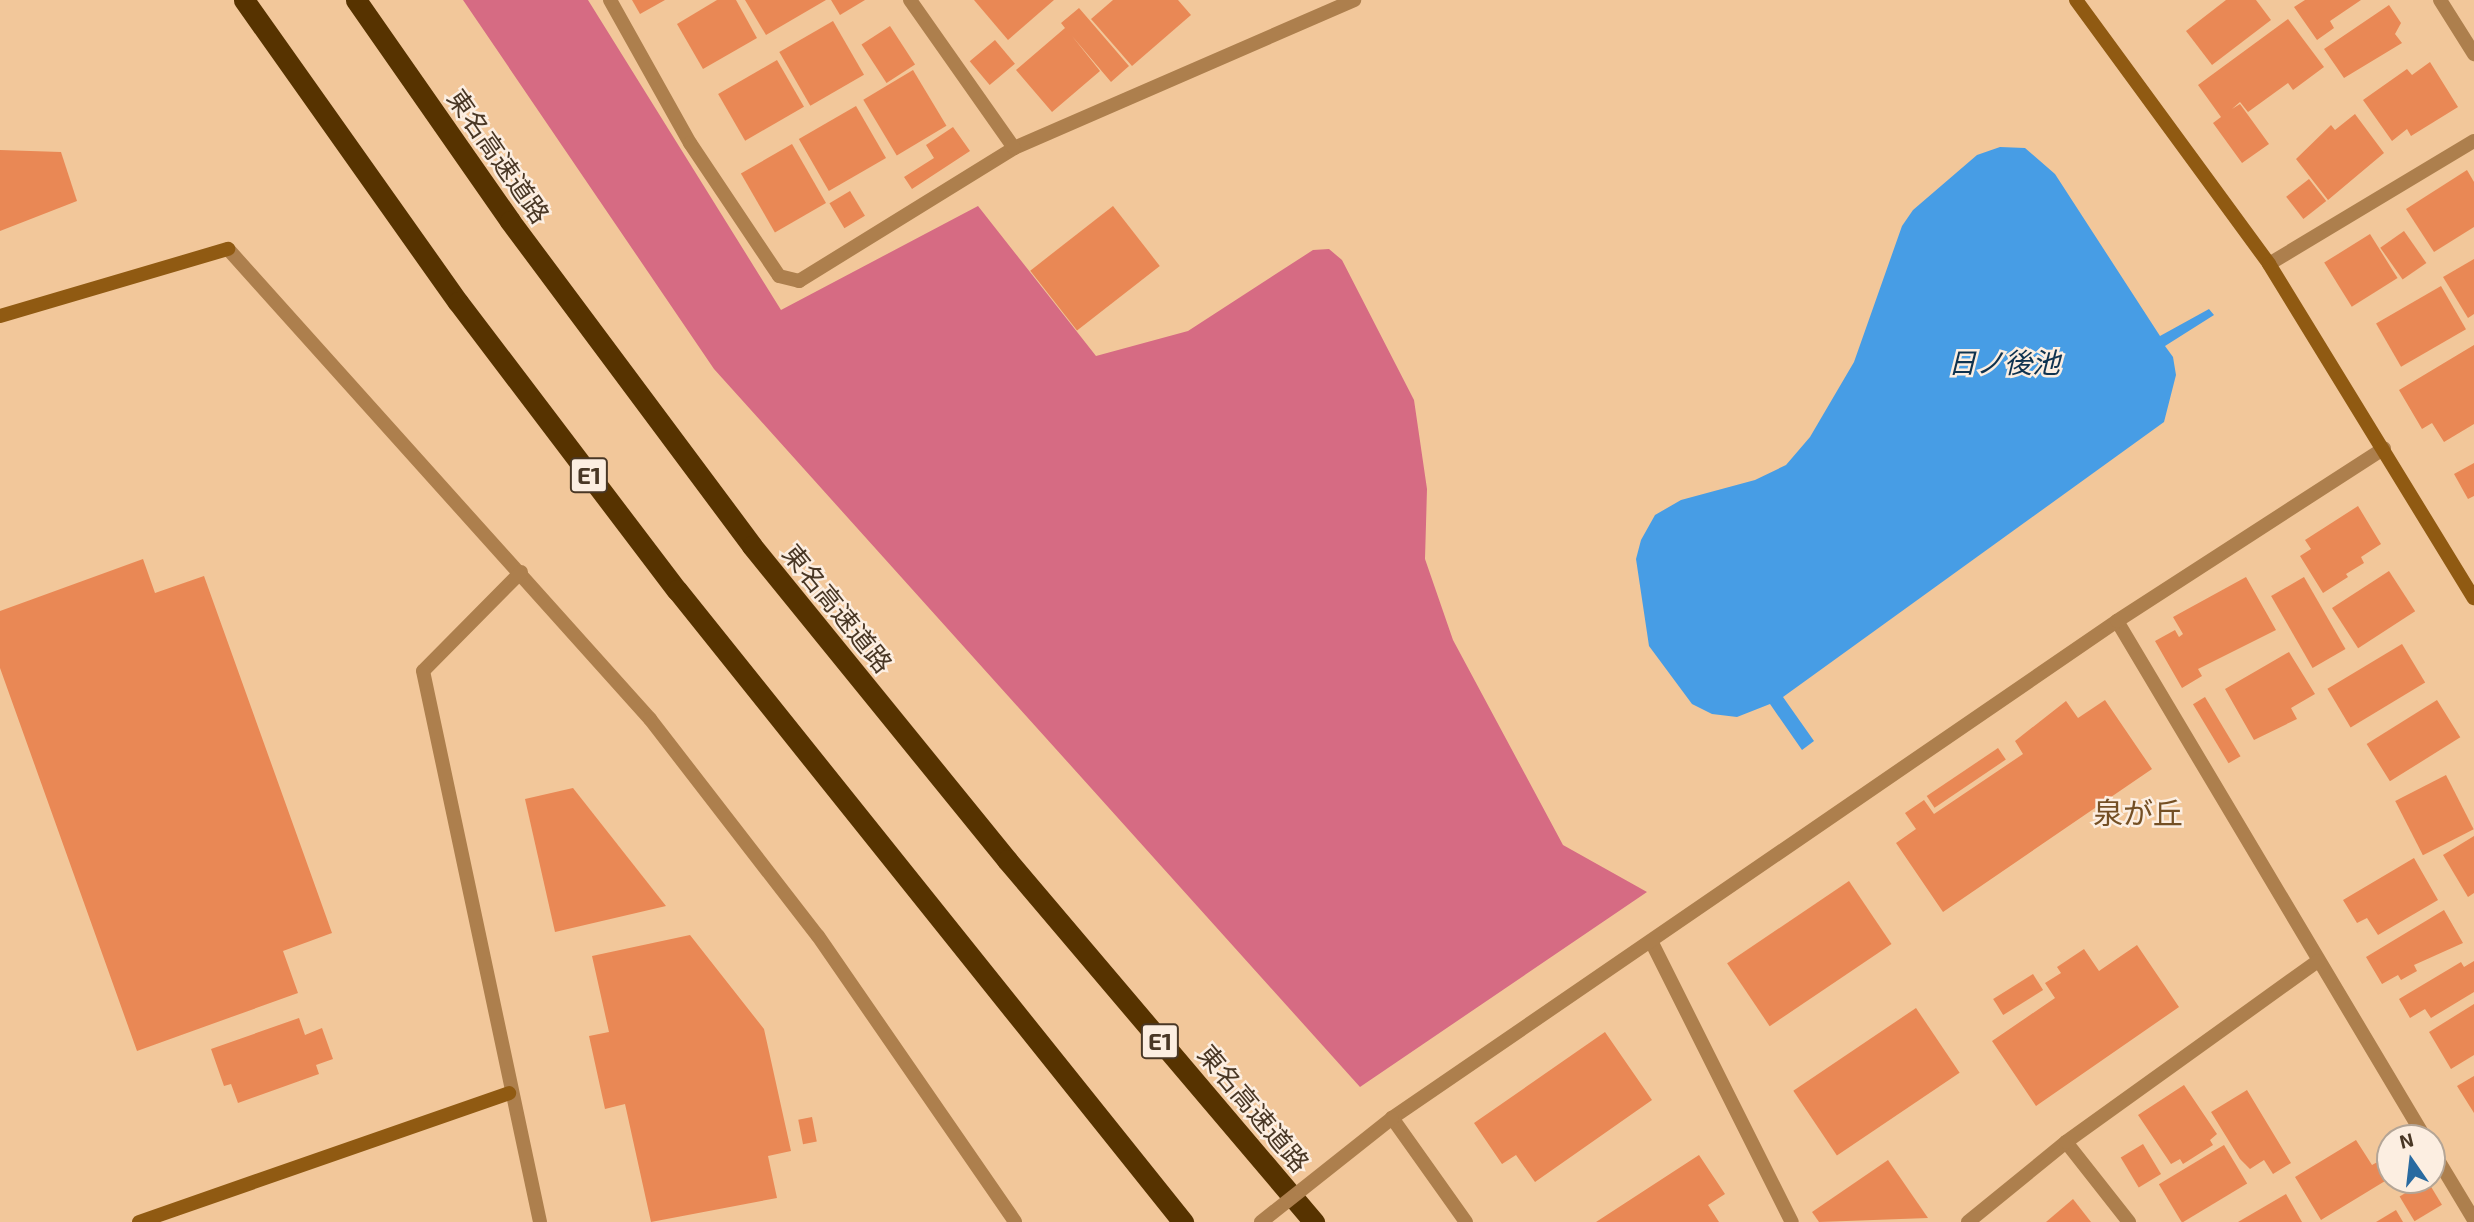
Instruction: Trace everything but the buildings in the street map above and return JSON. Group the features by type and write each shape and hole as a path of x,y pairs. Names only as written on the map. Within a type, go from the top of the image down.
{"highway":[{"name":"E1","path":"244,0 458,302 677,590 1183,1222"},
{"name":"東名高速道路","path":"356,0 510,221 752,546 1007,860 1314,1222"}],"street":[{"path":"610,0 690,143 779,276 799,281 1014,148 1354,0"},
{"path":"2076,0 2269,264 2474,598"},
{"path":"2440,0 2474,54"},
{"path":"918,3 1014,148"},
{"path":"2269,264 2474,141"},
{"path":"0,316 228,249 521,572 650,719 818,936 1016,1222"},
{"path":"1261,1222 1392,1118 1652,943 2117,621 2384,448"},
{"path":"521,572 423,671 509,1093 540,1222"},
{"path":"2117,621 2417,1124"},
{"path":"1652,943 1792,1222"},
{"path":"1968,1222 2066,1142 2318,961"},
{"path":"139,1222 509,1093"},
{"path":"1392,1118 1466,1222"},
{"path":"2066,1142 2129,1222"},
{"path":"2446,1173 2474,1220"}],"shaded area":[{"path":"463,0 588,0 781,310 978,206 1096,356 1188,331 1313,250 1329,249 1342,260 1414,400 1427,489 1425,559 1453,640 1563,845 1647,892 1360,1087 714,369"}],"water":[{"name":"日ノ後池","path":"2000,147 2025,148 2055,174 2160,336 2209,309 2214,315 2165,346 2173,357 2176,375 2164,422 1783,697 1814,741 1802,750 1770,704 1737,717 1712,714 1692,704 1649,646 1636,559 1641,540 1655,515 1681,500 1755,480 1786,465 1810,437 1854,362 1902,226 1913,210 1977,155"}],"district":[{"name":"泉が丘","path":"2138,812"}]}
